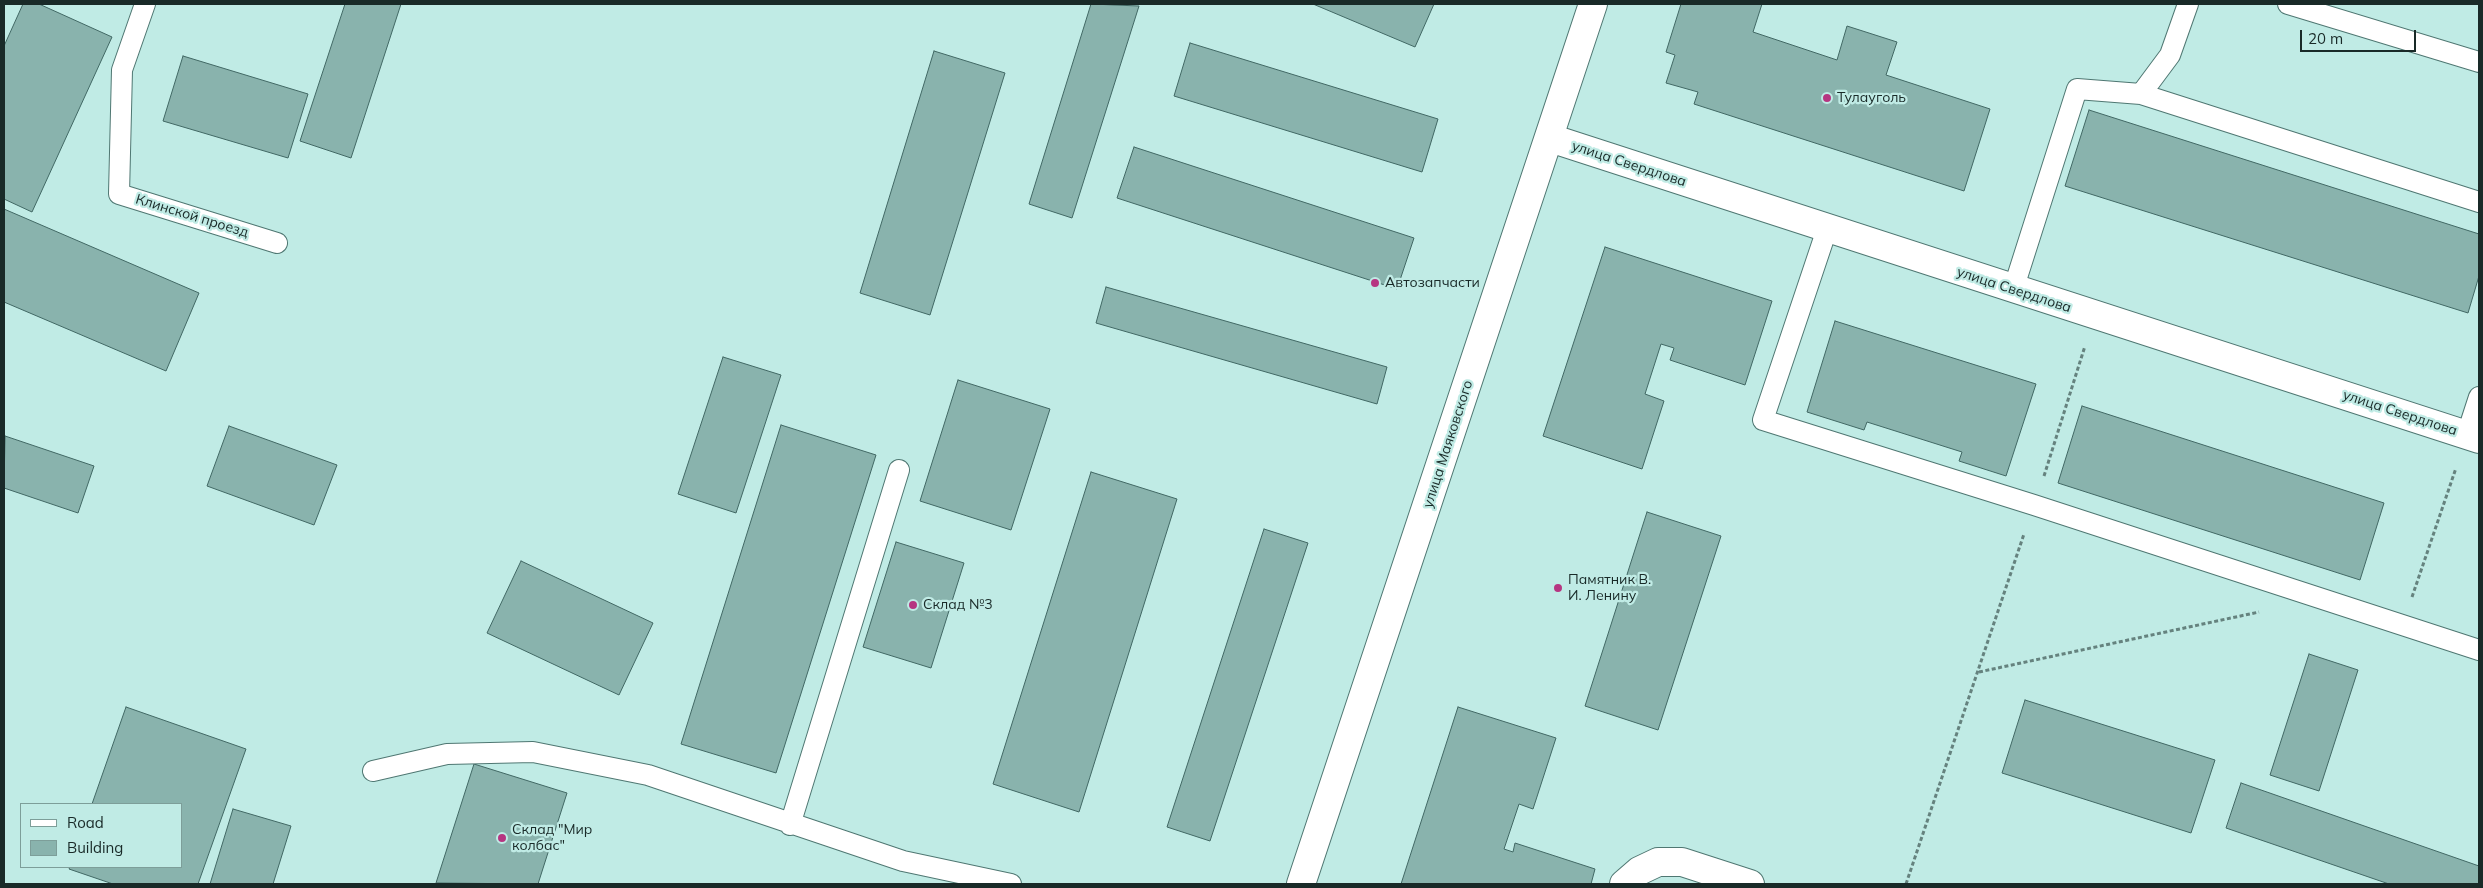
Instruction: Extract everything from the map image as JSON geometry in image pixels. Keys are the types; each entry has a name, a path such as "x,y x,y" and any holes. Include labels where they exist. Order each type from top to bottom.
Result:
{"street":[{"name":"улица Маяковского","path":"1301,884 1593,4"},
{"name":"улица Свердлова","path":"1550,138 2013,290 2473,437"},
{"path":"1624,884 1639,871 1658,862 1682,862 1750,884"}],"lane":[{"name":"Клинской проезд","path":"145,4 122,70 120,194 278,243"},
{"path":"2141,94 2170,56 2188,4"},
{"path":"2288,4 2479,62"},
{"path":"2013,290 2077,88 2141,94 2479,202"},
{"path":"1827,229 1763,420 2034,505 2479,650"},
{"path":"2473,437 2479,397"},
{"path":"790,825 899,470"},
{"path":"373,771 447,754 533,752 648,775 790,825 903,861 1011,884"}],"path":[{"path":"1906,884 2034,505 2094,316"},
{"path":"2403,625 2473,437"},
{"path":"1978,672 2264,611"}],"building":[{"path":"23,4 39,4 112,37 32,212 4,199 4,46"},
{"path":"345,4 401,4 351,158 300,141"},
{"path":"1091,4 1139,6 1072,218 1029,204"},
{"path":"1313,4 1434,4 1415,47"},
{"name":"Тулауголь","path":"1681,4 1762,4 1753,32 1837,60 1847,26 1897,42 1886,75 1990,109 1964,191 1694,104 1698,92 1666,83 1675,55 1666,52"},
{"path":"1190,43 1438,119 1422,172 1174,96"},
{"path":"934,51 1005,73 930,315 860,293"},
{"path":"183,56 308,94 288,158 163,121"},
{"path":"2089,110 2479,234 2479,276 2468,313 2065,186"},
{"path":"1134,147 1414,238 1397,289 1117,198"},
{"path":"4,209 199,293 166,371 4,302"},
{"path":"1605,247 1772,301 1745,385 1670,360 1674,348 1661,344 1645,394 1664,401 1642,469 1543,436"},
{"path":"1106,287 1387,367 1377,404 1096,323"},
{"path":"1835,321 2036,384 2006,476 1959,461 1962,452 1867,422 1864,430 1807,412"},
{"path":"723,357 781,375 736,513 678,494"},
{"path":"958,380 1050,409 1011,530 920,501"},
{"path":"2082,406 2384,503 2360,580 2058,483"},
{"path":"781,425 876,455 776,773 681,744"},
{"path":"229,426 337,465 314,525 207,486"},
{"path":"5,436 94,466 78,513 4,488"},
{"path":"1091,472 1177,499 1079,812 993,784"},
{"path":"1647,512 1721,536 1658,730 1585,706"},
{"path":"1264,529 1308,543 1210,841 1167,827"},
{"name":"Склад №3","path":"896,542 964,563 931,668 863,647"},
{"path":"521,561 653,623 619,695 487,633"},
{"path":"2309,654 2358,670 2319,791 2270,775"},
{"path":"2025,700 2215,760 2191,833 2002,773"},
{"path":"126,707 246,749 198,884 113,884 69,869 182,868 182,803 92,803"},
{"path":"1458,707 1556,738 1533,809 1519,804 1504,849 1513,852 1515,843 1595,869 1591,884 1401,884"},
{"name":"Склад \"Мир колбас\"","path":"474,764 567,793 538,884 436,883"},
{"path":"2241,783 2479,866 2479,884 2389,884 2226,828"},
{"path":"233,809 291,826 273,884 210,884"}],"place":[{"name":"Тулауголь","path":"1827,98"},
{"name":"Автозапчасти","path":"1375,283"},
{"name":"Памятник В. И. Ленину","path":"1558,588"},
{"name":"Склад №3","path":"913,605"},
{"name":"Склад \"Мир колбас\"","path":"502,838"}]}
